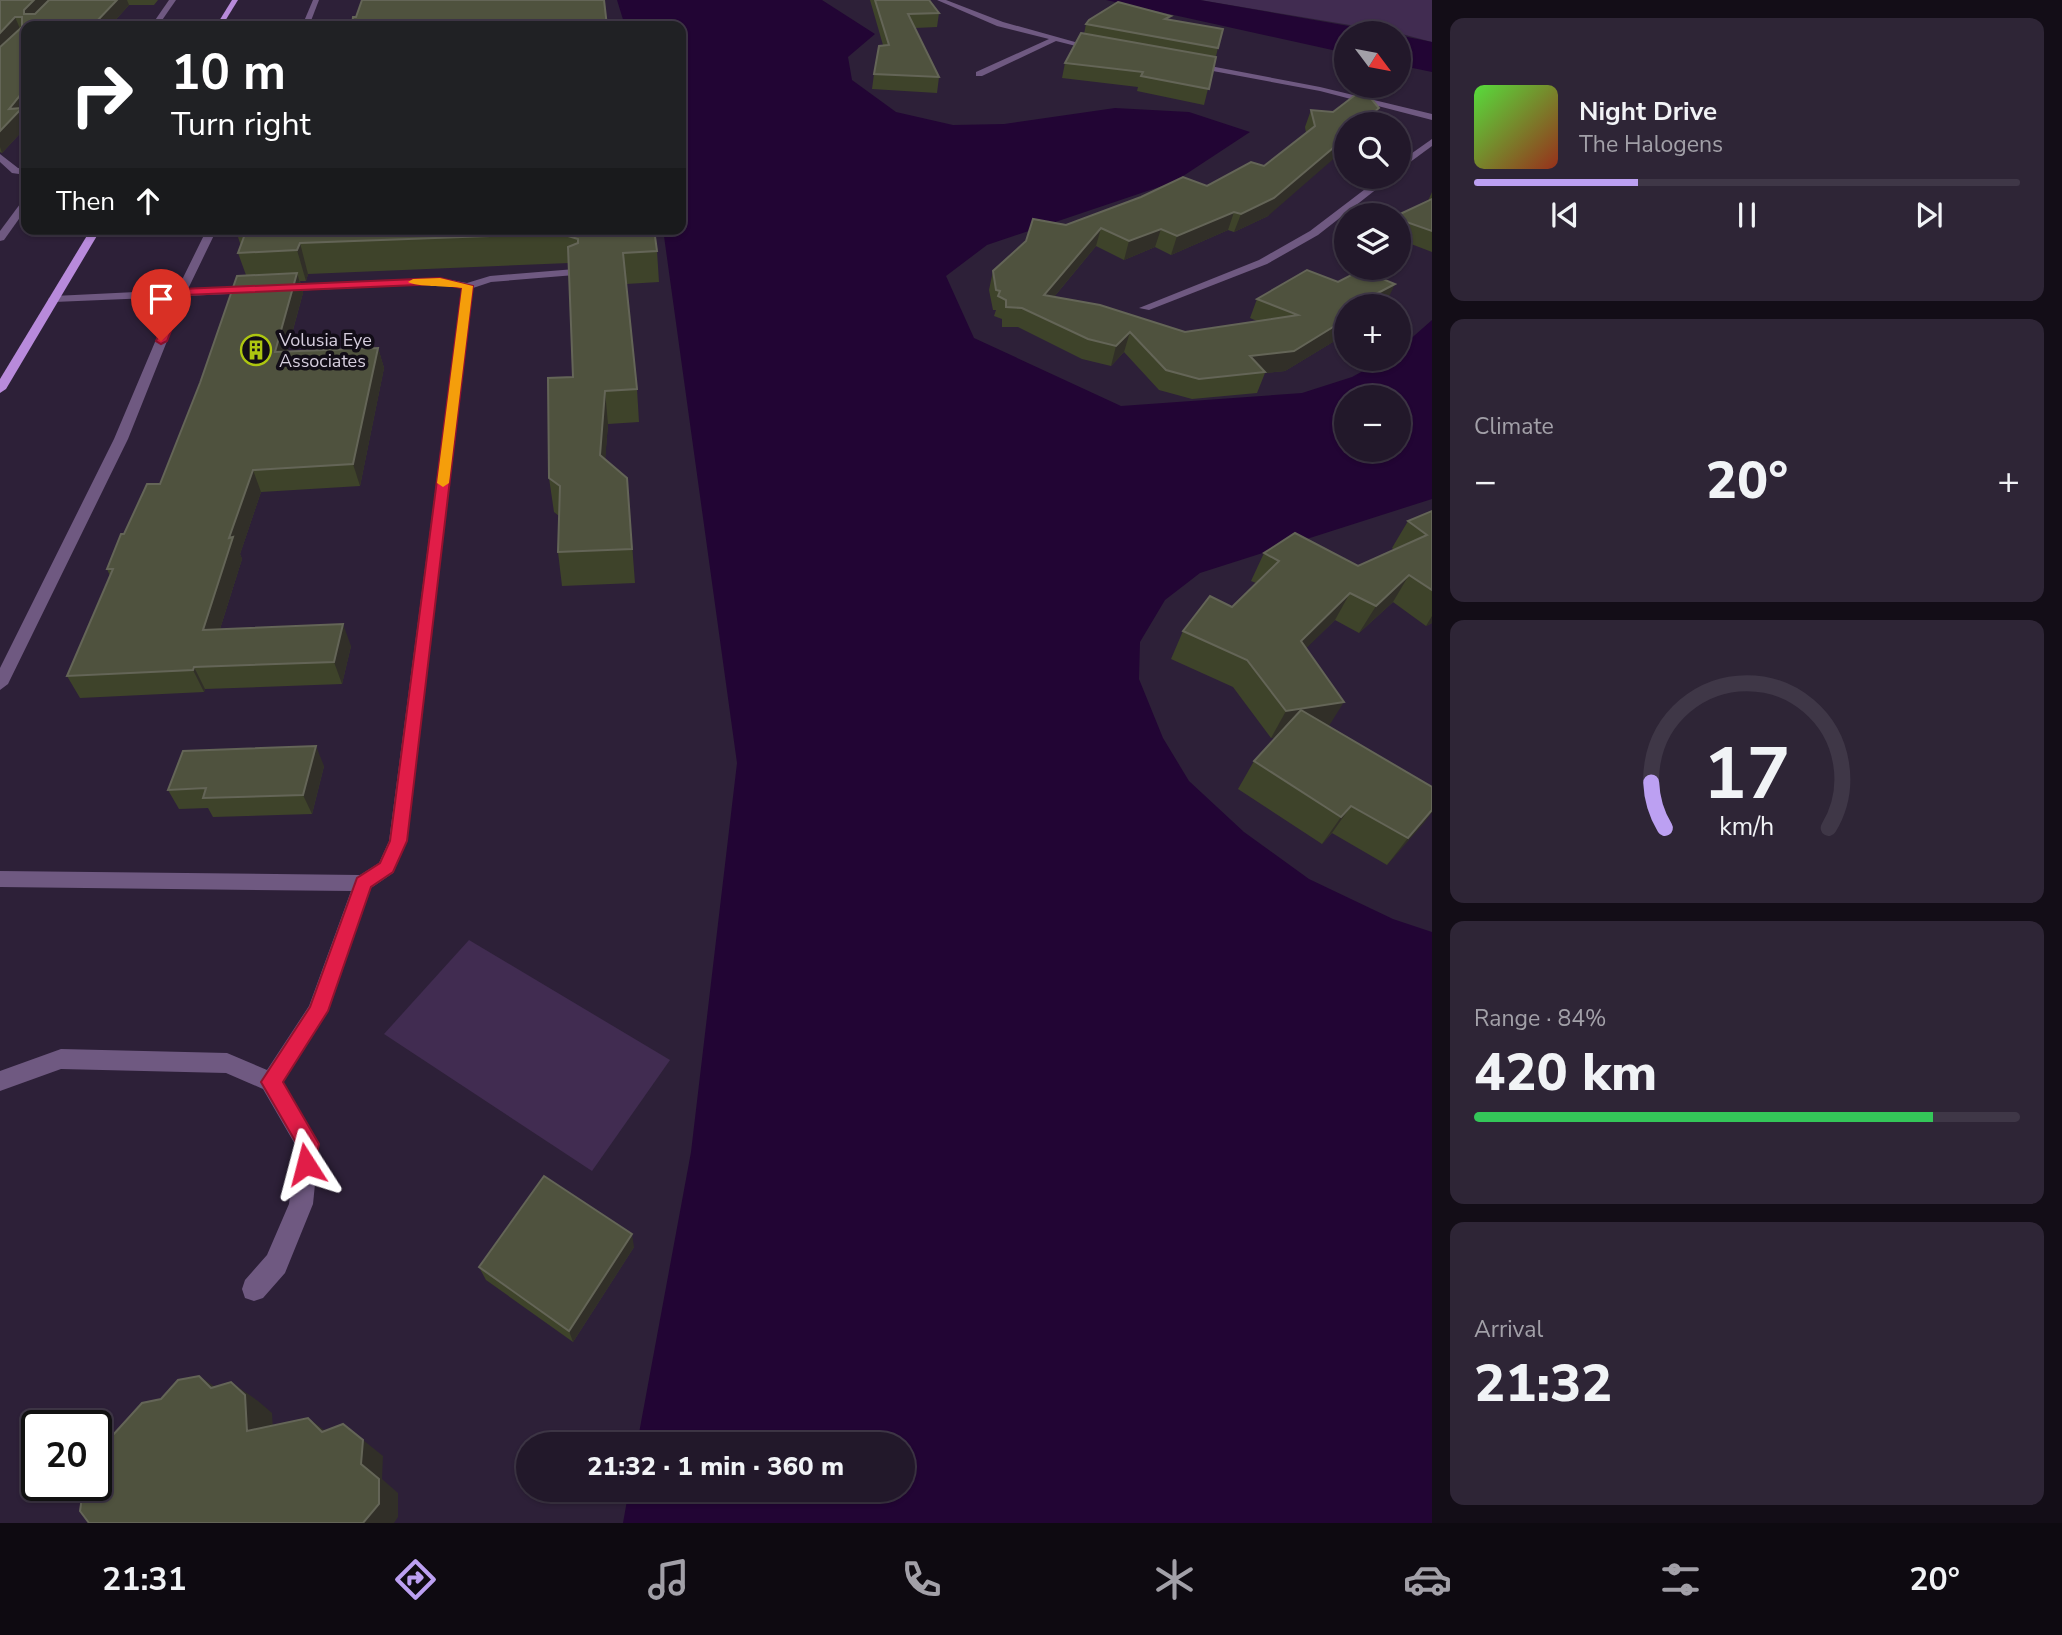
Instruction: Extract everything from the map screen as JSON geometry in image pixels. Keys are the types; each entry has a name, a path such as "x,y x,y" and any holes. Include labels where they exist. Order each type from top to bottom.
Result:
{"main road":[{"path":"222,21 235,0"},
{"path":"0,389 92,235"}],"street":[{"path":"158,21 173,0"},
{"path":"307,21 316,0"},
{"path":"940,0 1000,24 1053,40 1111,52"},
{"path":"979,74 1053,40"},
{"path":"1179,63 1320,89 1432,117"},
{"path":"1411,158 1432,142"},
{"path":"0,157 15,171 21,172"},
{"path":"1145,308 1263,262 1314,233 1371,189"},
{"path":"0,238 21,209"},
{"path":"0,684 121,439 181,292 209,235"},
{"path":"54,299 440,281 468,286 490,279 575,272"},
{"path":"0,879 363,883 386,867 398,841 468,286"},
{"path":"271,1082 318,1011 363,883"},
{"path":"0,1081 61,1059 227,1063 271,1082 309,1144 301,1204 276,1264 254,1289"}],"shaded area":[{"path":"617,0 822,0 875,34 848,57 852,80 896,112 953,125 1004,124 1115,108 1189,112 1250,132 1174,182 987,245 946,276 974,338 1121,406 1302,393 1363,371 1411,371 1411,339 1432,320 1432,499 1200,573 1165,600 1140,642 1139,679 1163,738 1189,781 1244,832 1309,879 1393,919 1432,932 1432,1523 623,1523 627,1502 915,1502 915,1432 639,1432 691,1152 737,763 664,235 686,235 686,21 623,21"},
{"path":"1106,0 1200,0 1334,23 1334,50"},
{"path":"1200,0 1432,0 1432,42 1411,36 1411,21 1334,22"},
{"path":"1411,38 1432,42 1432,72 1411,68"},
{"path":"469,940 670,1060 592,1171 384,1034"}],"building":[{"path":"0,0 34,0 24,10 24,14 35,14 49,0 117,0 97,21 22,21 22,17 15,17 0,33"},
{"path":"362,0 604,0 606,21 353,21 353,17 356,17"},
{"path":"875,0 929,0 939,13 908,14 939,77 874,74 879,46 889,45"},
{"path":"1118,2 1171,16 1165,19 1223,29 1218,48 1086,24"},
{"path":"21,28 21,94 9,109 21,109 0,131 0,47"},
{"path":"1081,33 1216,57 1209,89 1141,76 1143,72 1065,63"},
{"path":"1351,98 1371,98 1379,108 1374,112 1334,112 1334,147 1274,198 1241,214 1234,212 1177,236 1161,229 1129,241 1101,228 1044,295 1100,305 1185,332 1298,315 1257,299 1307,270 1338,282 1385,280 1395,284 1376,294 1334,294 1334,326 1294,351 1250,356 1265,372 1199,379 1166,370 1130,332 1116,346 1088,339 1022,308 1006,307 1006,300 998,296 1000,291 996,290 993,271 1026,241 1033,219 1066,225 1141,197 1183,177 1207,186 1251,162 1264,166 1315,126 1311,110 1333,112"},
{"path":"1432,199 1432,231 1411,224 1411,209"},
{"path":"245,235 514,235 300,243 297,250 238,253"},
{"path":"655,235 657,251 623,253 637,389 605,391 600,455 627,478 632,549 558,552 560,486 549,478 548,378 573,377 568,247 578,243 578,239 568,236"},
{"path":"297,273 275,352 378,348 353,464 253,470 229,538 233,537 203,630 343,624 334,662 194,667 193,670 67,676 113,569 107,569 121,534 124,534 147,484 160,484 200,383 237,276"},
{"path":"1432,511 1432,590 1409,575 1376,606 1350,593 1301,641 1344,702 1286,711 1247,660 1183,631 1210,596 1232,607 1279,561 1264,553 1295,533 1358,566 1427,535 1408,521"},
{"path":"1301,710 1432,787 1432,810 1408,838 1351,806 1341,817 1254,761"},
{"path":"316,746 303,795 203,798 206,788 168,790 183,751"},
{"path":"544,1176 632,1234 569,1331 479,1267"},
{"path":"199,1376 211,1388 231,1382 245,1395 247,1431 308,1418 322,1432 343,1424 363,1440 361,1464 379,1479 379,1504 363,1523 89,1523 80,1511 81,1501 112,1501 112,1436 142,1403 161,1399 178,1380"}],"slow traffic":[{"path":"413,282 440,281 468,286 443,483"}],"place":[{"name":"Volusia Eye Associates","path":"256,350"}],"route":[{"path":"161,341 181,292 440,281 468,286 398,841 386,867 363,883 318,1011 271,1082 309,1144 306,1164"}]}
